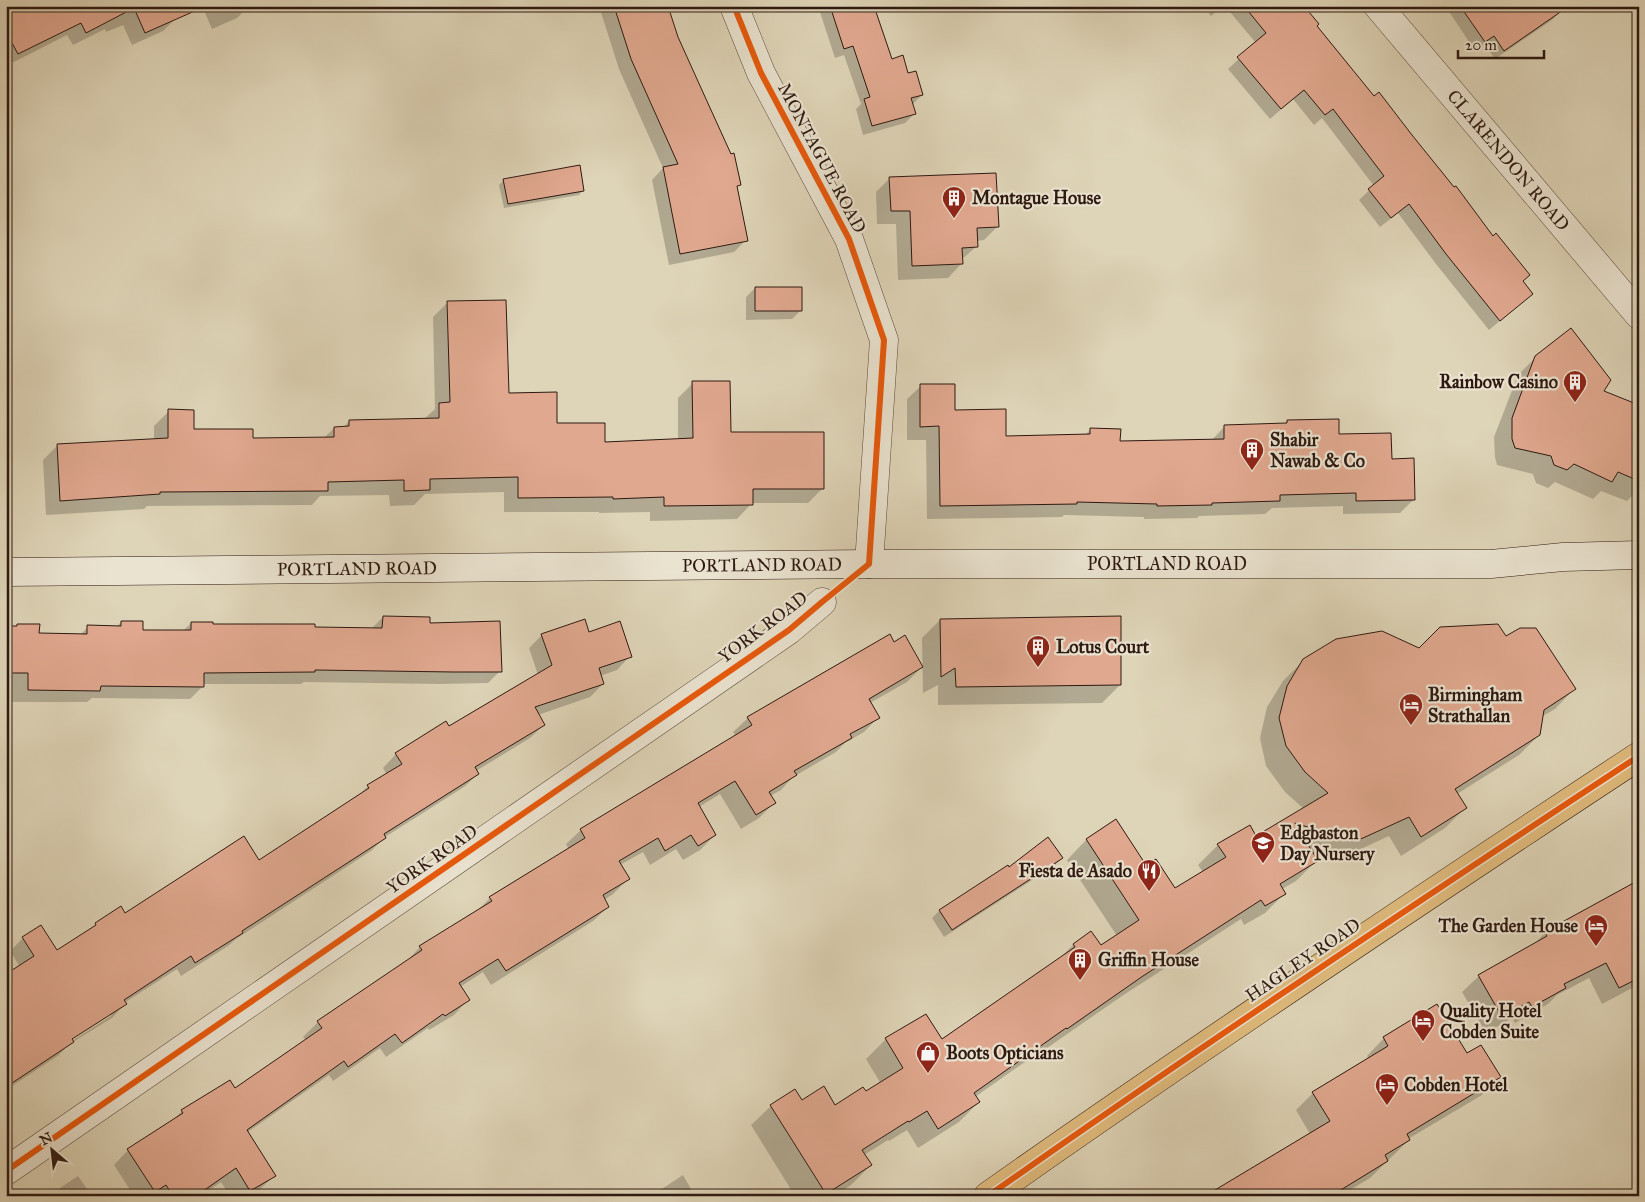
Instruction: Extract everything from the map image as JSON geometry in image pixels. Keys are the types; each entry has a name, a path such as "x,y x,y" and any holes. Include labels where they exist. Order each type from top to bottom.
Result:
{"highway":[{"name":"HAGLEY ROAD","path":"988,1196 1124,1099 1292,985 1639,756"}],"street":[{"name":"MONTAGUE ROAD","path":"734,6 761,73 849,240 884,340 869,564"},
{"name":"CLARENDON ROAD","path":"1378,6 1639,315"},
{"name":"PORTLAND ROAD","path":"6,572 869,564 1491,564 1563,556 1639,554"},
{"name":"YORK ROAD","path":"6,1171 789,630 822,602"}],"building":[{"path":"6,6 206,6 145,33 134,8 86,33 81,23 18,54 6,32"},
{"path":"614,6 668,6 678,37 731,154 734,153 741,185 737,186 748,241 680,254 663,167 678,164 631,59"},
{"path":"830,6 874,6 892,59 903,55 908,73 916,71 923,95 911,98 916,114 872,126 864,99 870,97 853,46 844,49"},
{"path":"1244,6 1304,6 1319,24 1317,26 1374,96 1379,92 1454,187 1456,186 1493,236 1496,233 1530,275 1523,281 1533,294 1500,321 1409,204 1391,218 1368,189 1384,176 1333,109 1325,115 1304,90 1281,109 1237,57 1266,33"},
{"path":"1460,6 1569,6 1504,51 1494,36 1485,42"},
{"path":"580,165 584,191 508,204 503,179"},
{"name":"Montague House","path":"996,173 999,227 977,228 978,247 962,248 963,264 912,266 910,211 891,211 889,177"},
{"path":"755,287 802,287 802,311 755,311"},
{"path":"506,300 509,393 557,392 557,423 605,423 605,442 693,438 692,381 730,381 731,432 824,432 824,489 753,489 753,505 664,506 664,497 613,499 613,497 518,498 518,477 430,479 430,490 404,491 404,480 328,482 328,491 160,492 160,494 60,501 57,444 168,438 168,409 194,410 194,429 253,429 253,438 334,437 334,427 349,426 349,420 439,418 439,403 450,402 447,301"},
{"name":"Rainbow Casino","path":"1571,328 1611,380 1604,391 1639,405 1639,481 1618,472 1612,482 1574,464 1567,470 1554,465 1551,456 1515,448 1512,439 1512,418 1535,356"},
{"path":"920,384 955,384 955,410 1006,409 1006,436 1090,434 1090,428 1121,429 1120,441 1224,439 1224,425 1287,423 1287,420 1339,419 1339,434 1391,433 1392,459 1414,458 1415,500 1356,501 1356,493 1280,495 1280,501 1212,503 1212,505 1157,506 1157,504 1077,502 1077,504 940,506 939,426 920,427"},
{"path":"383,616 430,617 430,623 500,621 502,672 315,670 315,672 204,673 204,687 101,686 100,691 28,690 28,673 6,673 6,626 17,626 17,624 40,624 39,633 87,634 87,625 121,626 121,621 143,621 143,630 191,630 191,622 213,622 213,624 315,624 315,627 382,628"},
{"name":"Lotus Court","path":"1121,616 1121,685 956,687 955,668 941,677 940,619"},
{"path":"585,619 589,632 620,621 632,657 599,668 604,684 535,707 545,725 475,767 479,774 384,834 386,838 242,931 243,933 195,963 191,956 124,1000 127,1004 72,1039 74,1042 6,1087 6,974 34,956 22,937 41,925 57,950 121,906 125,913 244,836 259,860 369,788 367,785 402,764 395,753 446,721 449,726 552,665 541,634"},
{"path":"1498,624 1506,636 1520,628 1536,628 1576,689 1544,710 1540,735 1455,789 1467,808 1421,837 1409,817 1363,838 1352,841 1295,823 1318,861 1280,884 1286,894 1265,906 1261,900 1143,976 974,1093 980,1102 938,1129 927,1111 862,1150 872,1165 826,1194 770,1105 795,1089 802,1100 824,1086 835,1105 863,1087 866,1091 903,1068 885,1038 926,1014 942,1039 1075,947 1073,944 1091,931 1101,945 1139,920 1086,839 1116,819 1146,865 1156,859 1175,888 1226,857 1217,844 1250,825 1256,836 1328,793 1305,772 1286,746 1279,718 1287,686 1303,659 1336,639 1382,631 1419,648 1440,627"},
{"path":"890,634 894,642 905,635 923,667 869,699 880,718 850,734 852,738 794,771 797,775 769,792 776,803 756,815 735,781 698,803 716,835 698,846 691,835 665,851 658,838 619,861 630,879 603,895 609,907 506,971 498,959 459,983 470,1000 445,1016 443,1014 402,1043 395,1034 348,1067 344,1061 247,1130 276,1176 250,1191 236,1168 196,1196 173,1196 166,1185 155,1192 127,1149 183,1113 181,1110 230,1080 235,1088 322,1028 317,1021 422,950 419,946 492,901 489,897 585,838 580,829 752,725 747,717"},
{"path":"1048,837 1063,858 952,930 939,910 1008,865 1009,867"},
{"path":"1639,880 1639,978 1619,988 1606,963 1564,984 1566,988 1532,1007 1529,1002 1502,1017 1478,975 1547,936 1544,932"},
{"name":"Cobden Hotel","path":"1437,1004 1467,1053 1481,1045 1501,1077 1407,1134 1410,1140 1385,1155 1388,1161 1331,1196 1205,1196 1330,1121 1312,1092 1388,1046 1383,1037"}],"cycle path":[{"path":"6,1171 789,630 869,564 884,340 849,239 761,73 734,6"},
{"path":"988,1196 1312,973 1639,756"}],"place":[{"name":"Montague House","path":"954,219"},
{"name":"Rainbow Casino","path":"1575,403"},
{"name":"Shabir Nawab & Co","path":"1252,471"},
{"name":"Lotus Court","path":"1038,668"},
{"name":"Birmingham Strathallan","path":"1411,726"},
{"name":"Edgbaston Day Nursery","path":"1263,864"},
{"name":"Fiesta de Asado","path":"1149,892"},
{"name":"The Garden House","path":"1596,947"},
{"name":"Griffin House","path":"1080,981"},
{"name":"Quality Hotel Cobden Suite","path":"1423,1042"},
{"name":"Boots Opticians","path":"928,1074"},
{"name":"Cobden Hotel","path":"1387,1106"}]}
